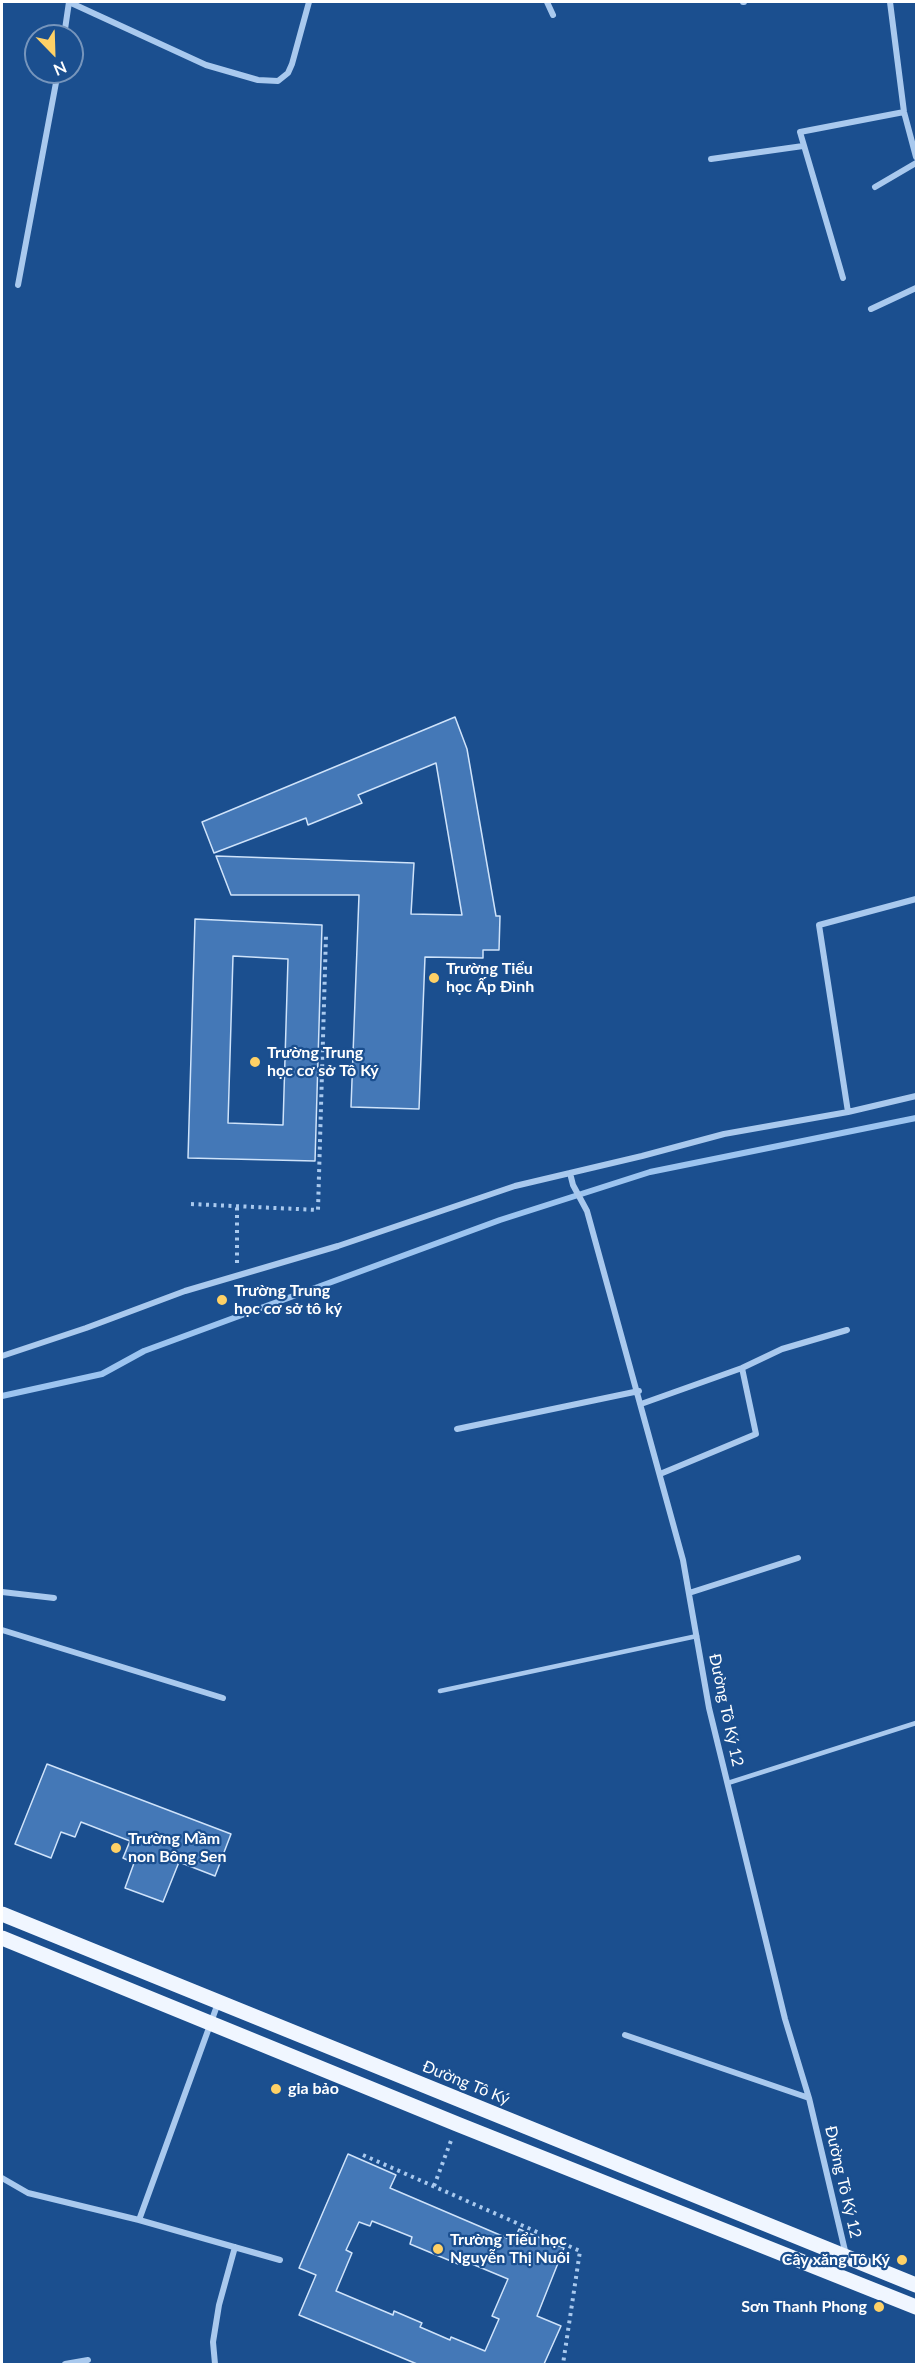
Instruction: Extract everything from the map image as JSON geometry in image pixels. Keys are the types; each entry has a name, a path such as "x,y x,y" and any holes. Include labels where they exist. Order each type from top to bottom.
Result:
{"main road":[{"name":"Đường Tô Ký","path":"2,1914 916,2285"},
{"path":"2,1938 457,2124 916,2307"}],"street":[{"path":"66,24 69,2 206,65 258,80 278,81 288,74 292,64 309,2"},
{"path":"548,2 553,15"},
{"path":"890,2 904,112 916,157"},
{"path":"18,285 56,84"},
{"path":"843,278 800,132 904,112"},
{"path":"711,159 803,146"},
{"path":"875,187 916,163"},
{"path":"871,309 916,288"},
{"path":"848,1112 819,925 916,899"},
{"path":"2,1356 184,1292 338,1246 515,1186 724,1134 848,1112 916,1096"},
{"name":"Đường Tô Ký 12","path":"570,1173 573,1185 587,1211 639,1391 683,1560 709,1708 785,2019 809,2098 847,2257"},
{"path":"641,1404 741,1368 782,1349 848,1330"},
{"path":"660,1474 756,1434 741,1368"},
{"path":"457,1429 639,1391"},
{"path":"689,1593 798,1558"},
{"path":"2,1592 54,1598"},
{"path":"2,1630 223,1698"},
{"path":"139,2220 218,2002"},
{"path":"625,2036 809,2098"},
{"path":"2,2178 28,2193 139,2220 280,2260"},
{"path":"215,2364 213,2342 219,2305 235,2247"},
{"path":"65,2364 88,2360"}],"lane":[{"path":"440,1691 697,1636"},
{"path":"728,1783 916,1723"}],"path":[{"path":"191,1204 318,1210 326,934"},
{"path":"237,1206 237,1276"},
{"path":"434,2186 457,2124"},
{"path":"363,2155 580,2251 563,2364"}],"building":[{"path":"455,717 467,749 496,916 500,916 499,950 483,950 483,958 425,957 419,1109 351,1107 359,895 231,895 216,856 414,863 411,914 462,915 436,763 358,795 362,803 308,825 306,818 214,853 202,822"},
{"path":"195,919 322,925 315,1161 188,1158","holes":["233,956 288,959 283,1125 228,1123"]},
{"path":"47,1764 231,1834 215,1876 179,1862 163,1902 125,1888 134,1863 123,1858 130,1841 81,1822 75,1837 61,1832 51,1858 15,1844"},
{"path":"348,2154 396,2175 390,2188 514,2241 519,2229 564,2248 537,2316 561,2326 544,2364 417,2364 299,2315 316,2275 299,2268","holes":["372,2221 412,2237 410,2244 458,2264 460,2259 508,2279 492,2316 499,2319 485,2351 451,2337 450,2340 420,2327 422,2323 394,2311 393,2315 336,2291 352,2253 346,2250 359,2222 370,2226"]}],"waterway":[{"path":"2,1396 102,1374 144,1351 500,1220 650,1172 916,1118"}],"place":[{"name":"Trường Tiểu học Ấp Đình","path":"434,978"},
{"name":"Trường Trung học cơ sở Tô Ký","path":"255,1062"},
{"name":"Trường Trung học cơ sở tô ký","path":"222,1300"},
{"name":"Trường Mầm non Bông Sen","path":"116,1848"},
{"name":"gia bảo","path":"276,2089"},
{"name":"Trường Tiểu học Nguyễn Thị Nuôi","path":"438,2249"},
{"name":"Cây xăng Tô Ký","path":"902,2260"},
{"name":"Sơn Thanh Phong","path":"879,2307"}]}
